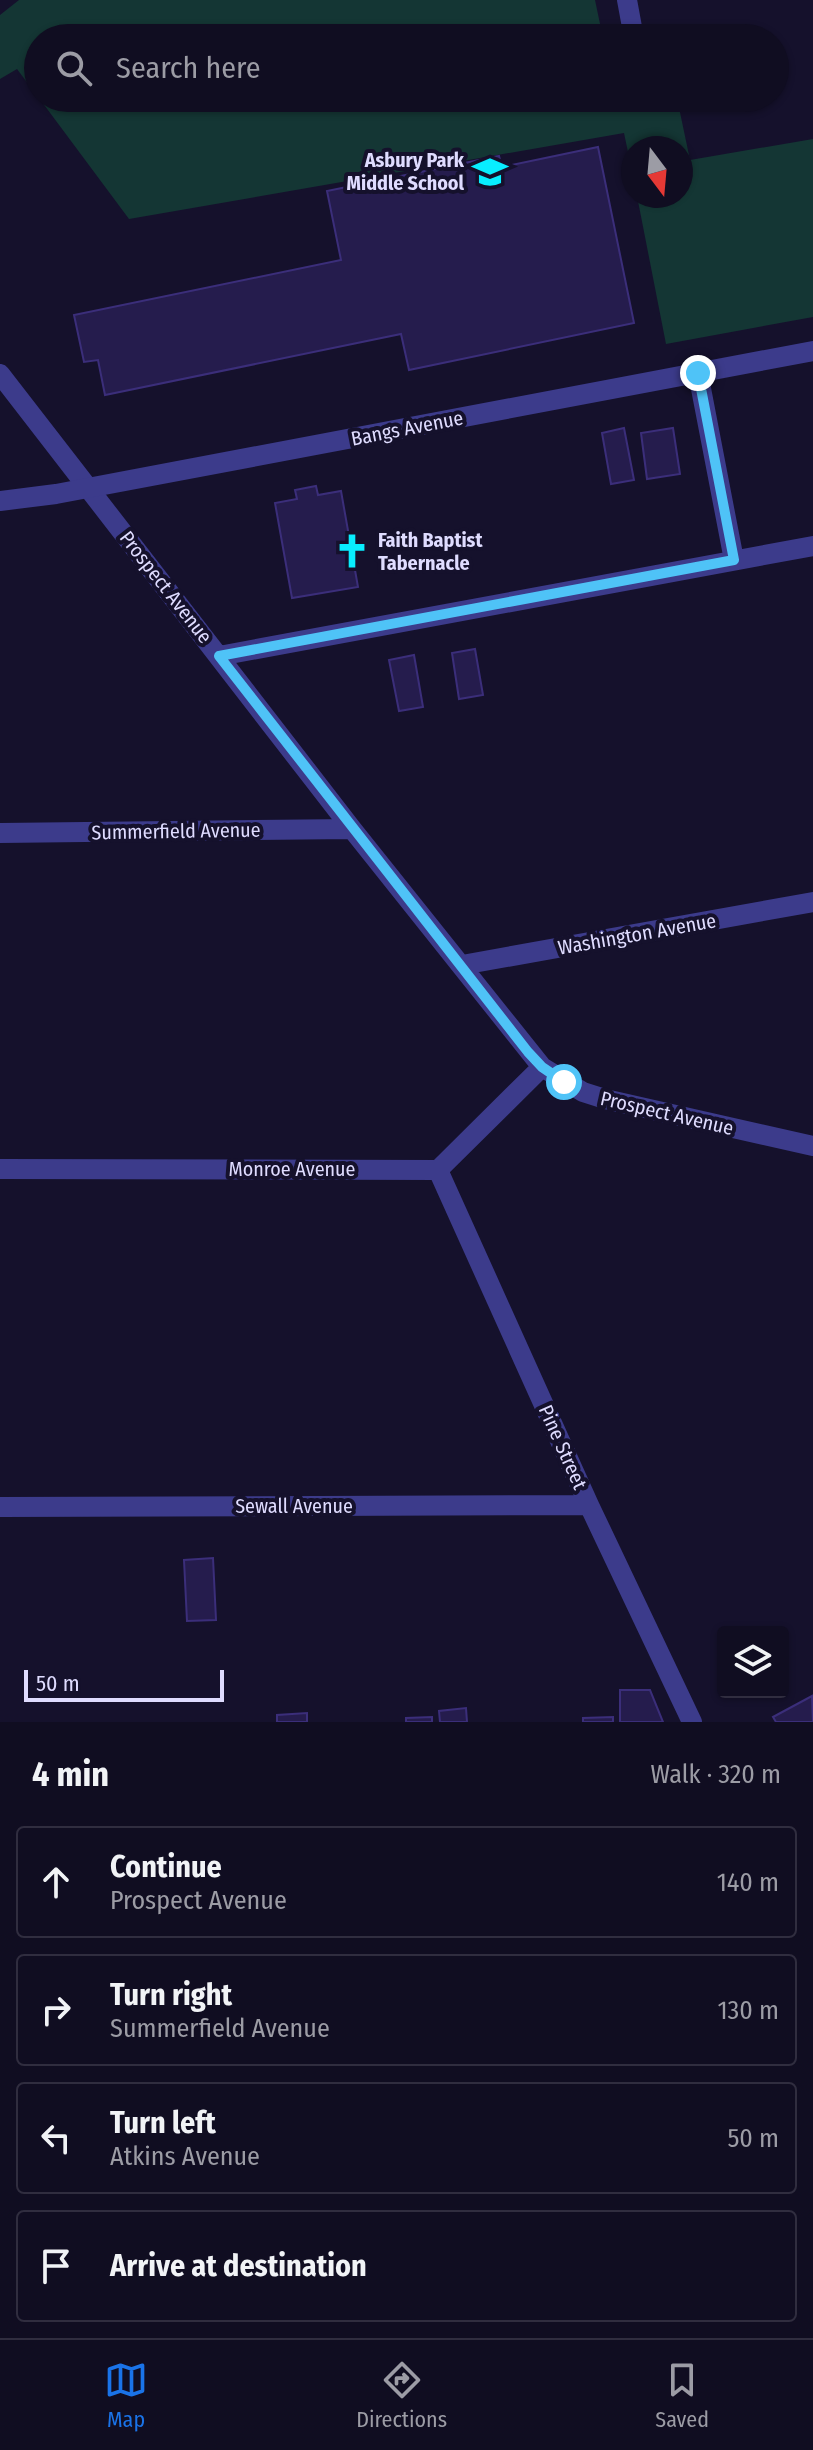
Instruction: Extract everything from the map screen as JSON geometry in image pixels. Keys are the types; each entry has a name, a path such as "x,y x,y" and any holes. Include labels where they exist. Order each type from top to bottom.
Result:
{"street":[{"path":"627,0 631,24"},
{"name":"Bangs Avenue","path":"0,501 88,488 813,351"},
{"path":"698,373 734,560"},
{"name":"Prospect Avenue","path":"0,374 352,829 542,1067 583,1092 605,1099 813,1146"},
{"path":"219,656 813,546"},
{"name":"Summerfield Avenue","path":"0,833 352,829"},
{"name":"Washington Avenue","path":"462,965 813,902"},
{"path":"438,1170 542,1067"},
{"name":"Monroe Avenue","path":"0,1169 438,1170"},
{"name":"Pine Street","path":"438,1170 589,1505 692,1722"},
{"name":"Sewall Avenue","path":"0,1507 589,1505"}],"green space":[{"path":"19,0 595,0 600,24 24,24 24,78 17,69 0,79 0,15"},
{"path":"49,112 680,112 685,136 625,136 624,133 129,219"},
{"path":"813,139 813,317 666,344 639,208 693,208 693,159"}],"building":[{"path":"598,147 634,323 409,370 401,334 105,395 98,360 84,362 74,315 341,260 327,191 499,156 502,167"},
{"path":"624,428 634,480 611,484 602,433"},
{"path":"673,428 680,474 647,479 641,433"},
{"path":"316,486 318,495 341,491 358,587 292,598 275,503 297,499 295,490"},
{"path":"475,649 483,695 459,699 452,653"},
{"path":"414,655 423,707 399,711 389,660"},
{"path":"213,1558 216,1620 187,1621 184,1560"},
{"path":"620,1690 650,1690 663,1722 620,1722"},
{"path":"812,1696 813,1722 776,1722 773,1717"},
{"path":"466,1708 467,1722 440,1722 439,1711"},
{"path":"307,1713 307,1722 277,1722 277,1715"},
{"path":"432,1717 432,1722 406,1722 406,1718"},
{"path":"613,1717 613,1722 583,1722 583,1718"}],"place":[{"name":"Asbury Park Middle School","path":"490,172"},
{"name":"Faith Baptist Tabernacle","path":"352,551"}],"route":[{"path":"564,1082 542,1067 528,1052 219,656 734,560 698,373"}]}
